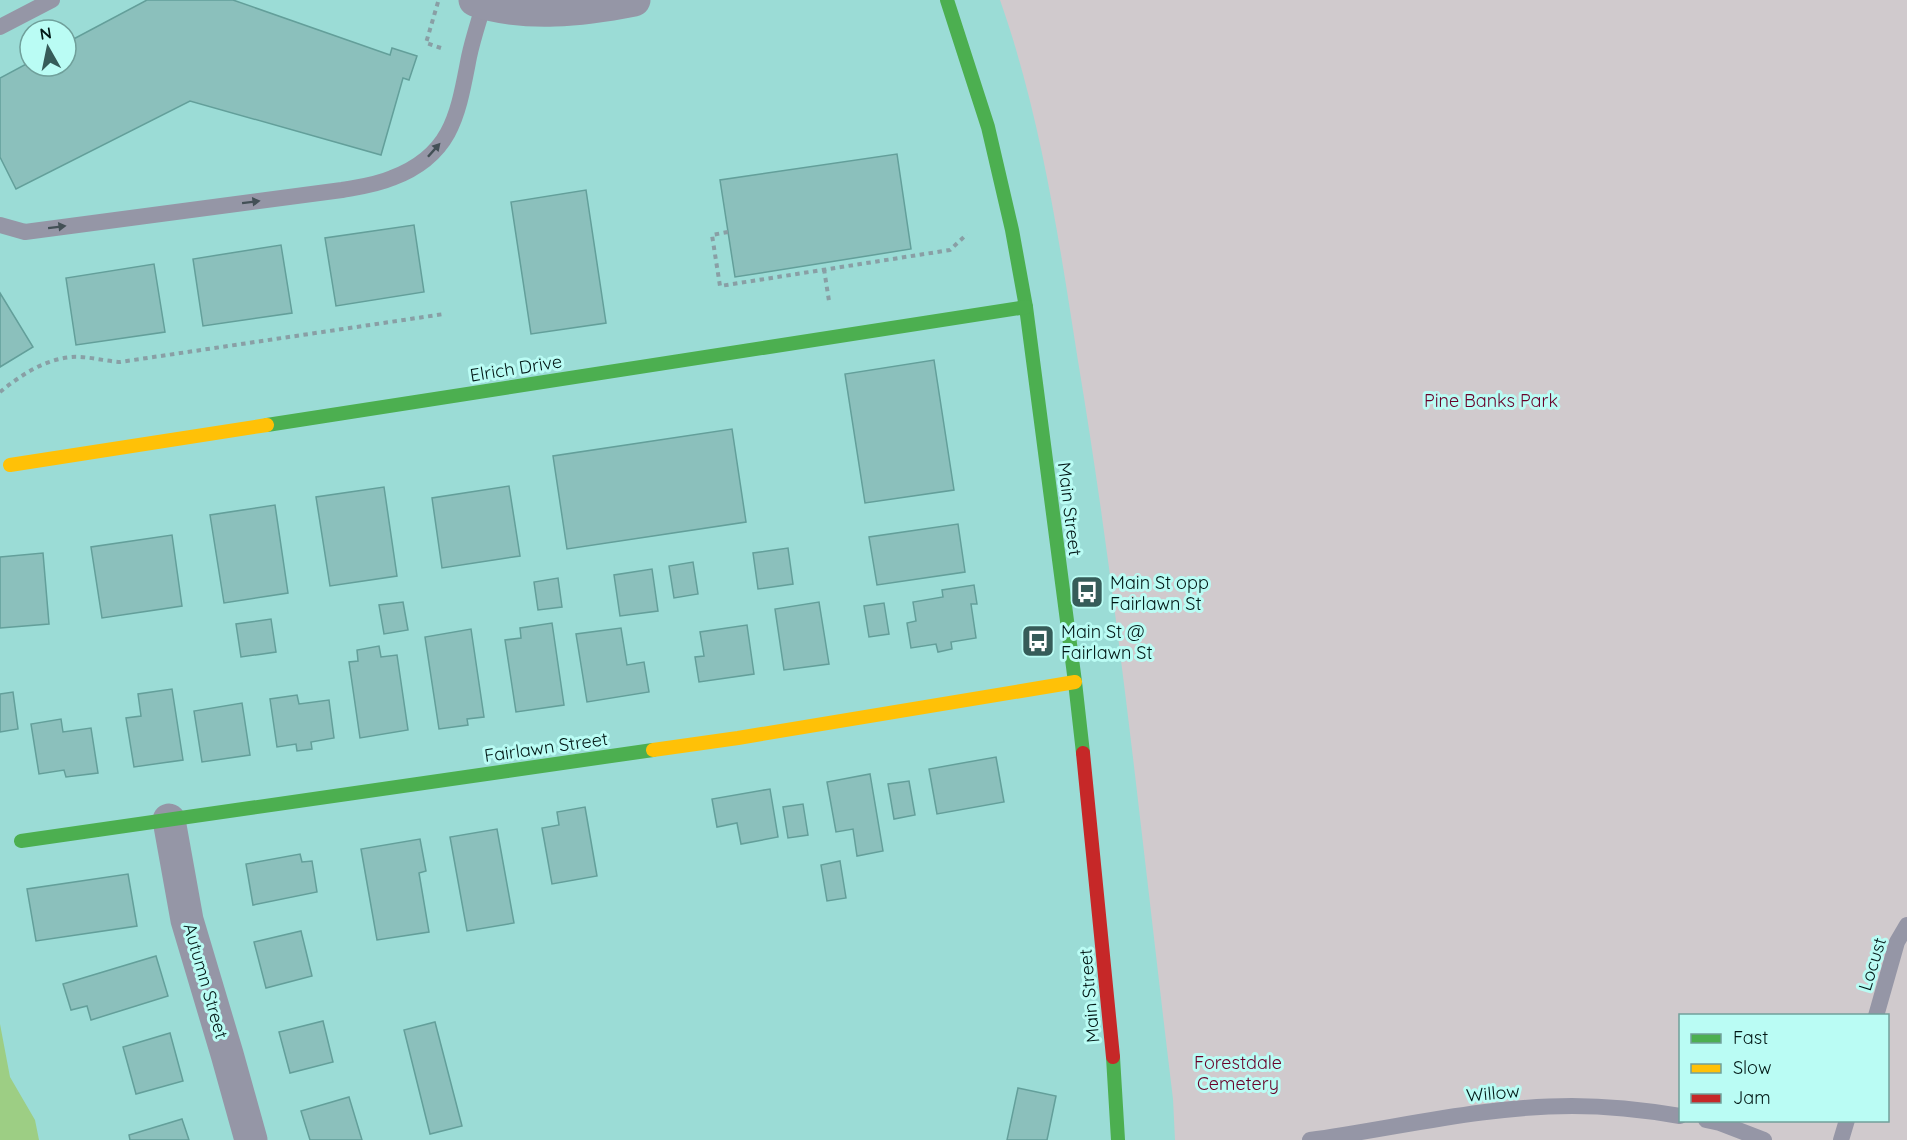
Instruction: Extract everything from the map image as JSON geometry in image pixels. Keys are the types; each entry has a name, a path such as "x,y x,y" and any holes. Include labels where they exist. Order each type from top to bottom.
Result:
{"street":[{"path":"480,1 511,8 551,10 634,0"},
{"name":"Main Street","path":"947,0 988,127 1012,230 1026,307 1075,682 1107,986 1118,1140"},
{"name":"Elrich Drive","path":"10,465 1026,307"},
{"name":"Fairlawn Street","path":"21,841 738,738 1075,682"},
{"name":"Autumn Street","path":"170,820 187,920 251,1140"}],"lane":[{"path":"0,27 52,0"},
{"path":"0,225 25,232 342,190 374,184 410,170 437,149 461,103 480,1"},
{"name":"Locust","path":"1877,1014 1897,942 1907,925"},
{"name":"Willow","path":"1310,1140 1364,1136 1472,1113 1571,1106 1638,1109 1679,1116"},
{"path":"1715,1122 1764,1140"},
{"path":"1841,1140 1846,1122"}],"path":[{"path":"728,232 712,235 720,286 950,250 967,234"},
{"path":"0,392 33,369 52,361 74,357 120,362 444,314"}],"green space":[{"name":"Pine Banks Park","path":"1000,0 1907,0 1907,1140 1175,1140 1173,1099 1106,545 1064,270 1038,133"}],"shaded area":[{"path":"0,1024 10,1077 35,1120 39,1140 0,1140"}],"building":[{"path":"147,0 233,0 390,55 392,48 417,56 409,80 403,78 381,155 190,101 16,189 0,157 0,78 18,68 18,78 78,78 78,37"},
{"path":"897,154 911,249 735,277 720,180"},
{"path":"586,190 606,323 531,334 511,202"},
{"path":"414,225 424,292 336,306 325,238"},
{"path":"281,245 292,313 203,326 193,259"},
{"path":"154,264 165,332 76,345 66,278"},
{"path":"0,293 33,347 0,367"},
{"path":"934,360 954,490 865,503 845,374"},
{"path":"732,429 746,522 567,549 553,456"},
{"path":"509,486 520,556 442,568 432,498"},
{"path":"384,487 397,576 330,586 316,497"},
{"path":"275,505 288,593 224,603 210,515"},
{"path":"958,524 965,572 877,585 869,537"},
{"path":"172,535 182,606 102,618 91,547"},
{"path":"788,548 793,584 758,589 753,553"},
{"path":"43,553 49,624 0,628 0,557"},
{"path":"693,562 698,594 674,598 669,566"},
{"path":"652,569 658,611 620,616 614,575"},
{"path":"558,578 562,607 538,610 534,582"},
{"path":"974,585 977,604 971,604 976,638 951,642 952,649 938,652 936,644 911,648 907,623 916,621 913,602 943,597 942,590"},
{"path":"403,602 408,630 384,634 379,605"},
{"path":"819,602 829,664 784,670 775,609"},
{"path":"884,603 889,634 869,637 864,606"},
{"path":"271,619 276,652 241,657 236,624"},
{"path":"552,623 564,705 516,712 505,640 521,638 520,628"},
{"path":"747,625 754,674 699,682 695,657 704,656 700,632"},
{"path":"621,628 627,665 644,662 649,692 587,702 576,634"},
{"path":"471,629 484,717 467,719 468,725 439,729 425,637"},
{"path":"379,646 381,657 397,655 408,730 360,738 349,662 358,661 357,650"},
{"path":"172,689 183,760 134,767 126,718 141,716 138,694"},
{"path":"13,692 18,729 0,732 0,694"},
{"path":"297,695 299,704 329,700 334,738 311,742 312,749 297,751 296,744 277,747 270,699"},
{"path":"242,703 250,755 202,762 194,711"},
{"path":"61,719 63,732 91,728 98,773 66,777 64,770 39,774 31,724"},
{"path":"996,757 1004,802 937,814 929,769"},
{"path":"870,774 883,851 857,856 853,829 836,832 827,782"},
{"path":"909,781 915,815 894,819 888,784"},
{"path":"770,789 778,837 741,844 737,823 717,827 712,799"},
{"path":"803,804 808,835 788,838 783,807"},
{"path":"585,807 597,876 552,884 542,828 559,825 557,812"},
{"path":"497,829 514,923 467,931 450,837"},
{"path":"420,839 426,871 419,873 429,932 377,940 361,849"},
{"path":"300,854 302,862 312,861 317,892 253,905 246,864"},
{"path":"840,861 846,898 827,901 821,865"},
{"path":"128,874 137,926 36,941 27,889"},
{"path":"301,931 312,976 266,988 254,942"},
{"path":"156,956 168,996 91,1020 87,1006 71,1010 63,984"},
{"path":"323,1021 333,1062 290,1073 279,1032"},
{"path":"435,1022 462,1126 430,1134 404,1030"},
{"path":"170,1033 183,1081 136,1094 123,1047"},
{"path":"1018,1088 1056,1096 1047,1140 1007,1140"},
{"path":"349,1097 362,1140 310,1140 301,1111"},
{"path":"182,1119 189,1140 130,1140 129,1135"}],"traffic: fast":[{"path":"947,0 988,127 1012,230 1026,307 1083,753"},
{"path":"267,425 1026,307"},
{"path":"21,841 653,750"},
{"path":"1113,1057 1118,1140"}],"traffic: slow":[{"path":"10,465 267,425"},
{"path":"653,750 1075,682"}],"traffic: jam":[{"path":"1083,753 1113,1057"}],"place":[{"name":"Main St opp Fairlawn St","path":"1087,592"},
{"name":"Main St @ Fairlawn St","path":"1038,641"}],"park label":[{"name":"Forestdale Cemetery","path":"1238,1072"}]}
